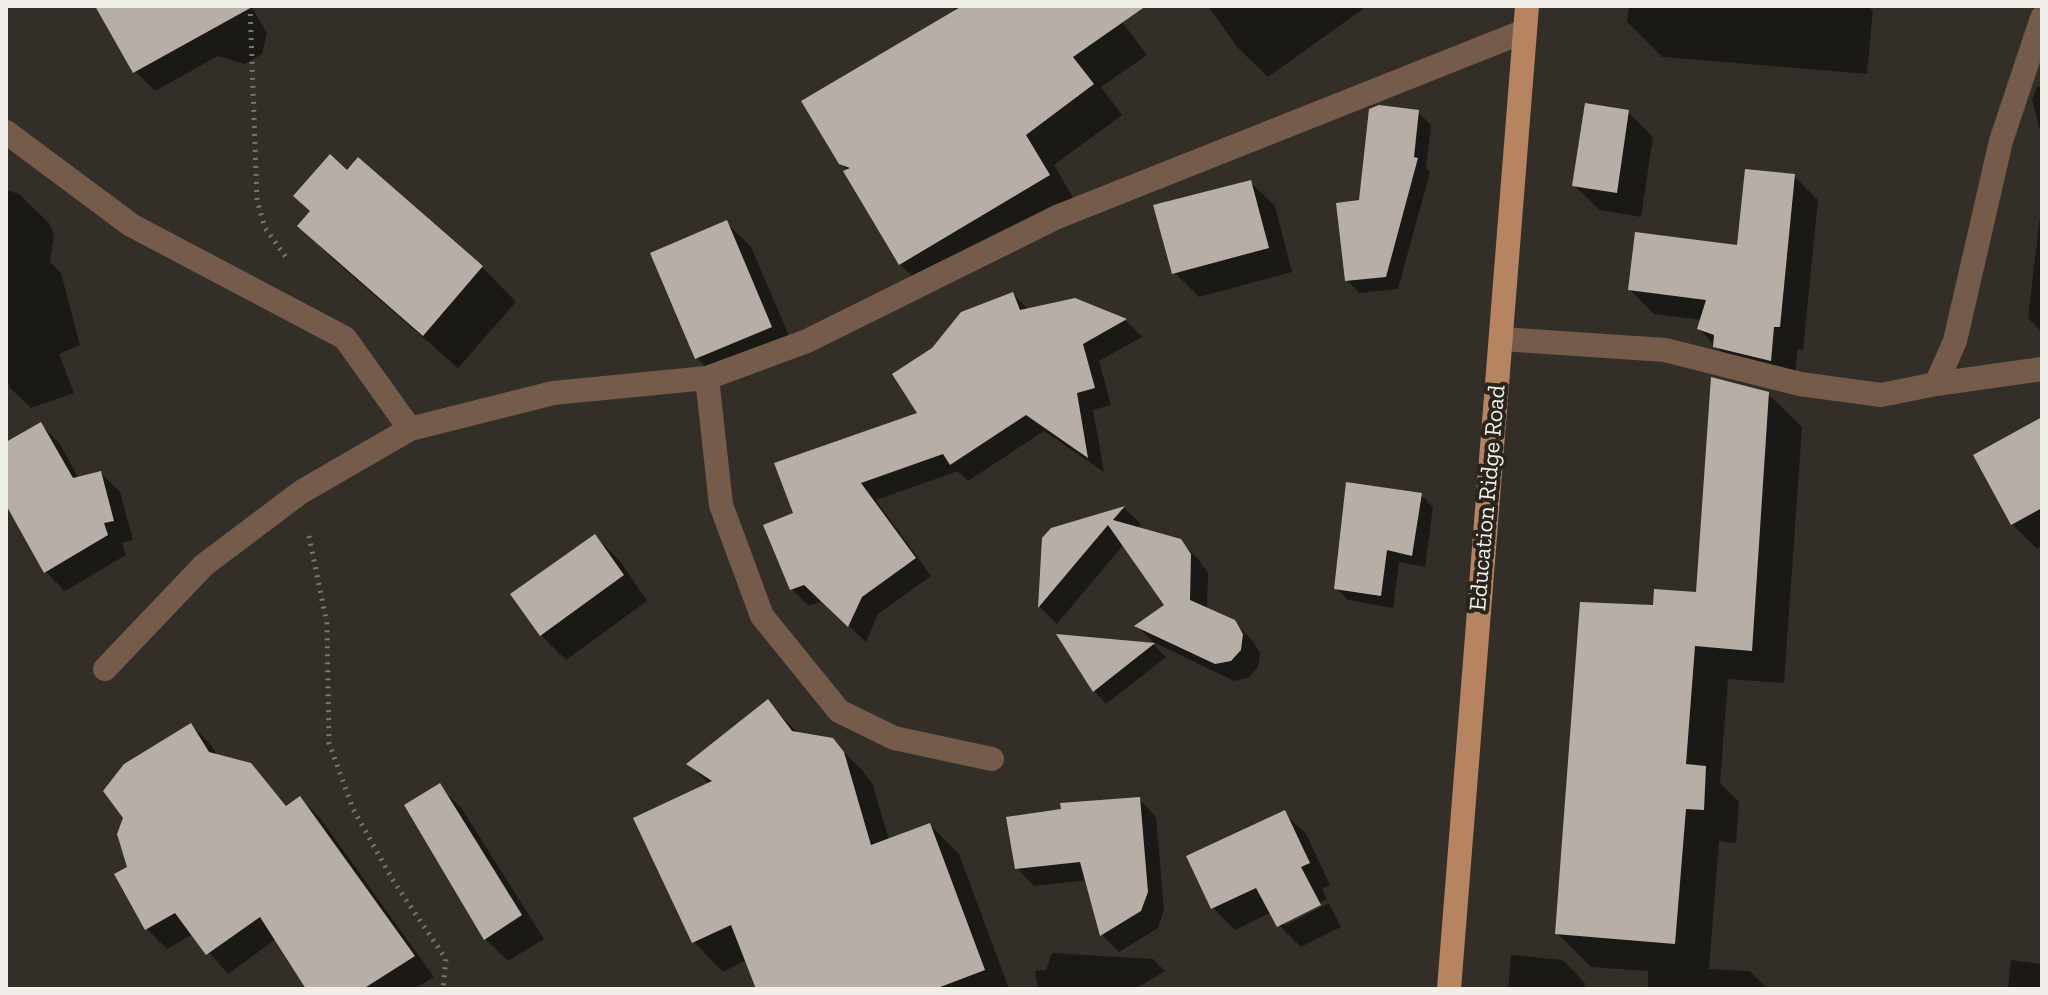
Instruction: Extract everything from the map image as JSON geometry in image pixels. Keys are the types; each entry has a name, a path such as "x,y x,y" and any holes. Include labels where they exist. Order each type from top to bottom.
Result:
{"main road":[{"name":"Education Ridge Road","path":"1449,989 1527,6"}],"street":[{"path":"1936,384 1955,341 2001,141 2042,18"},
{"path":"105,669 204,565 301,492 410,429 553,393 707,378 807,341 1057,217 1525,31"},
{"path":"6,132 131,225 345,338 410,429"},
{"path":"1501,339 1665,350 1800,384 1881,395 2042,369"},
{"path":"707,378 721,505 762,616 839,711 894,738 992,759"}],"path":[{"path":"250,6 257,200 265,228 292,265"},
{"path":"301,492 327,624 329,743 353,809 394,882 446,959 443,989"}],"building":[{"path":"95,6 254,6 133,73"},
{"path":"962,6 1146,6 1073,57 1094,84 1026,135 1050,175 899,265 843,171 850,168 839,164 801,101"},
{"path":"1585,103 1629,110 1617,193 1572,186"},
{"path":"1379,105 1419,110 1414,157 1418,158 1386,277 1345,281 1336,203 1359,200 1369,109"},
{"path":"330,154 347,170 358,157 483,266 423,336 297,226 310,211 293,196"},
{"path":"1745,169 1795,174 1780,327 1774,327 1771,361 1713,347 1714,335 1697,329 1706,300 1628,290 1635,232 1737,245"},
{"path":"1251,180 1269,248 1172,274 1153,205"},
{"path":"727,220 772,327 695,359 650,253"},
{"path":"1013,292 1020,310 1075,298 1127,319 1083,344 1095,388 1077,393 1088,458 1026,415 950,465 943,454 861,483 916,558 862,597 848,627 804,585 790,590 763,525 793,513 774,463 917,413 892,374 932,348 961,312"},
{"path":"1711,377 1769,392 1752,651 1695,646 1686,764 1706,766 1704,810 1686,809 1675,944 1555,934 1580,602 1653,605 1654,589 1696,592"},
{"path":"2042,417 2042,508 2011,525 1973,455"},
{"path":"41,422 73,478 101,471 114,521 104,523 108,535 44,573 6,505 6,442"},
{"path":"1346,482 1422,493 1412,556 1387,550 1381,596 1334,589"},
{"path":"1125,506 1113,520 1181,539 1191,554 1190,600 1235,620 1243,634 1241,650 1231,661 1215,664 1134,626 1164,605 1108,525 1038,608 1042,538 1051,528"},
{"path":"595,534 624,575 540,636 510,594"},
{"path":"1056,634 1155,643 1093,692"},
{"path":"768,699 792,731 833,738 844,752 871,845 930,823 985,970 935,989 756,989 731,925 692,943 633,818 712,781 686,764"},
{"path":"191,723 209,752 251,763 286,806 300,796 415,956 363,989 306,989 260,917 206,955 175,913 145,930 114,874 127,867 117,834 123,818 103,791 124,764"},
{"path":"440,783 522,915 484,940 404,805"},
{"path":"1140,797 1148,892 1141,911 1100,936 1080,862 1015,869 1006,817 1061,809 1060,803"},
{"path":"1285,810 1310,863 1301,867 1321,905 1277,927 1256,888 1211,909 1186,856"}]}
